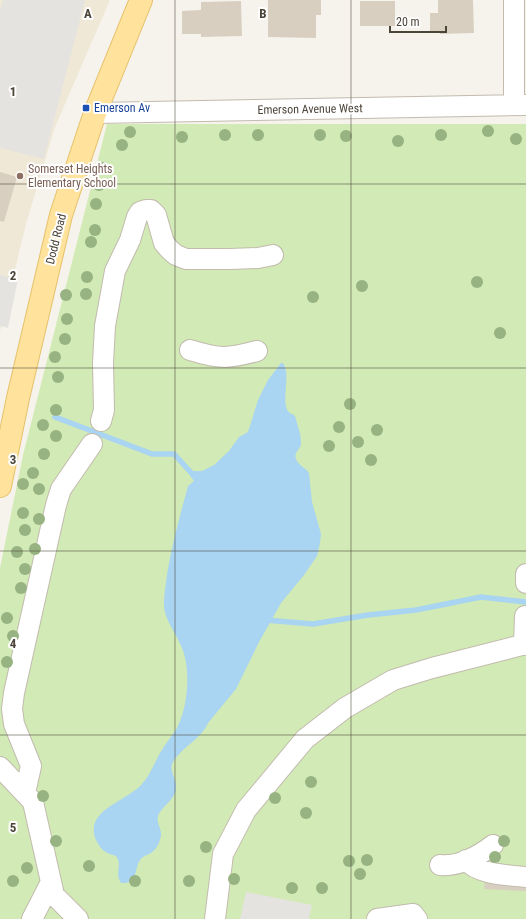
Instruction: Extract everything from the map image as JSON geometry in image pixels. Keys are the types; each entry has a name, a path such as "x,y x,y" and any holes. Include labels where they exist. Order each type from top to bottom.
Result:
{"main road":[{"name":"Dodd Road","path":"0,486 18,398 61,215 95,113 141,0"}],"street":[{"path":"514,0 520,105"},
{"name":"Emerson Avenue West","path":"95,113 520,105"},
{"path":"101,421 104,410 103,363 106,319 115,271 130,240 140,212 150,210 156,216 164,243 176,255 186,259 258,258 273,255"},
{"path":"190,350 215,357 228,358 257,351"},
{"path":"25,793 31,766 14,724 12,709 14,693 56,505 62,489 92,444"},
{"path":"526,574 526,583"},
{"path":"216,919 223,854 246,810 305,739 345,708 393,680 432,668 525,644 525,616"},
{"path":"0,767 33,802 54,895 78,919"},
{"path":"440,865 446,866 466,860 494,845"},
{"path":"466,860 471,866 483,871 526,877"},
{"path":"32,919 51,882"},
{"path":"377,919 413,914 417,919"},
{"path":"200,919 207,919"}],"shaded area":[{"name":"Somerset Heights Elementary School","path":"0,0 110,0 55,127 26,224 0,331"},
{"name":"Somerset Heights Elementary School","path":"3,0 85,0 44,159 0,148 0,11"},
{"path":"0,275 18,279 8,328 0,326"},
{"path":"246,892 312,905 309,919 240,919"}],"green space":[{"path":"107,124 526,124 526,919 0,919 0,568 23,455"}],"water":[{"path":"281,363 283,363 286,375 285,397 287,409 295,416 300,436 301,444 295,457 309,473 312,502 321,534 317,556 304,575 281,603 259,642 236,689 208,723 201,734 181,752 173,762 172,772 176,788 174,796 162,809 158,816 161,833 159,842 152,852 140,860 133,879 126,883 121,883 118,875 118,859 116,856 109,854 102,849 96,840 94,830 96,821 101,814 135,790 145,781 162,750 177,728 184,710 187,688 187,667 182,648 167,619 164,600 167,572 176,531 188,486 194,481 189,474 192,471 202,471 214,465 229,451 239,437 248,432 258,400 268,380"}],"building":[{"path":"268,0 321,0 321,15 316,15 316,38 268,37"},
{"path":"438,0 473,0 474,33 440,34 440,31 430,31 430,13 438,13"},
{"path":"241,1 242,36 201,37 201,34 182,34 182,11 201,10 201,2"},
{"path":"360,1 395,1 395,26 360,26"},
{"path":"0,172 17,177 4,222 0,221"},
{"path":"485,883 526,888 526,891 484,889"}],"waterway":[{"path":"55,417 152,454 174,454 195,477"},
{"path":"265,620 313,624 368,615 416,610 481,597 526,602"}],"place":[{"name":"Emerson Av","path":"86,108"},
{"name":"Somerset Heights Elementary School","path":"20,176"}]}
